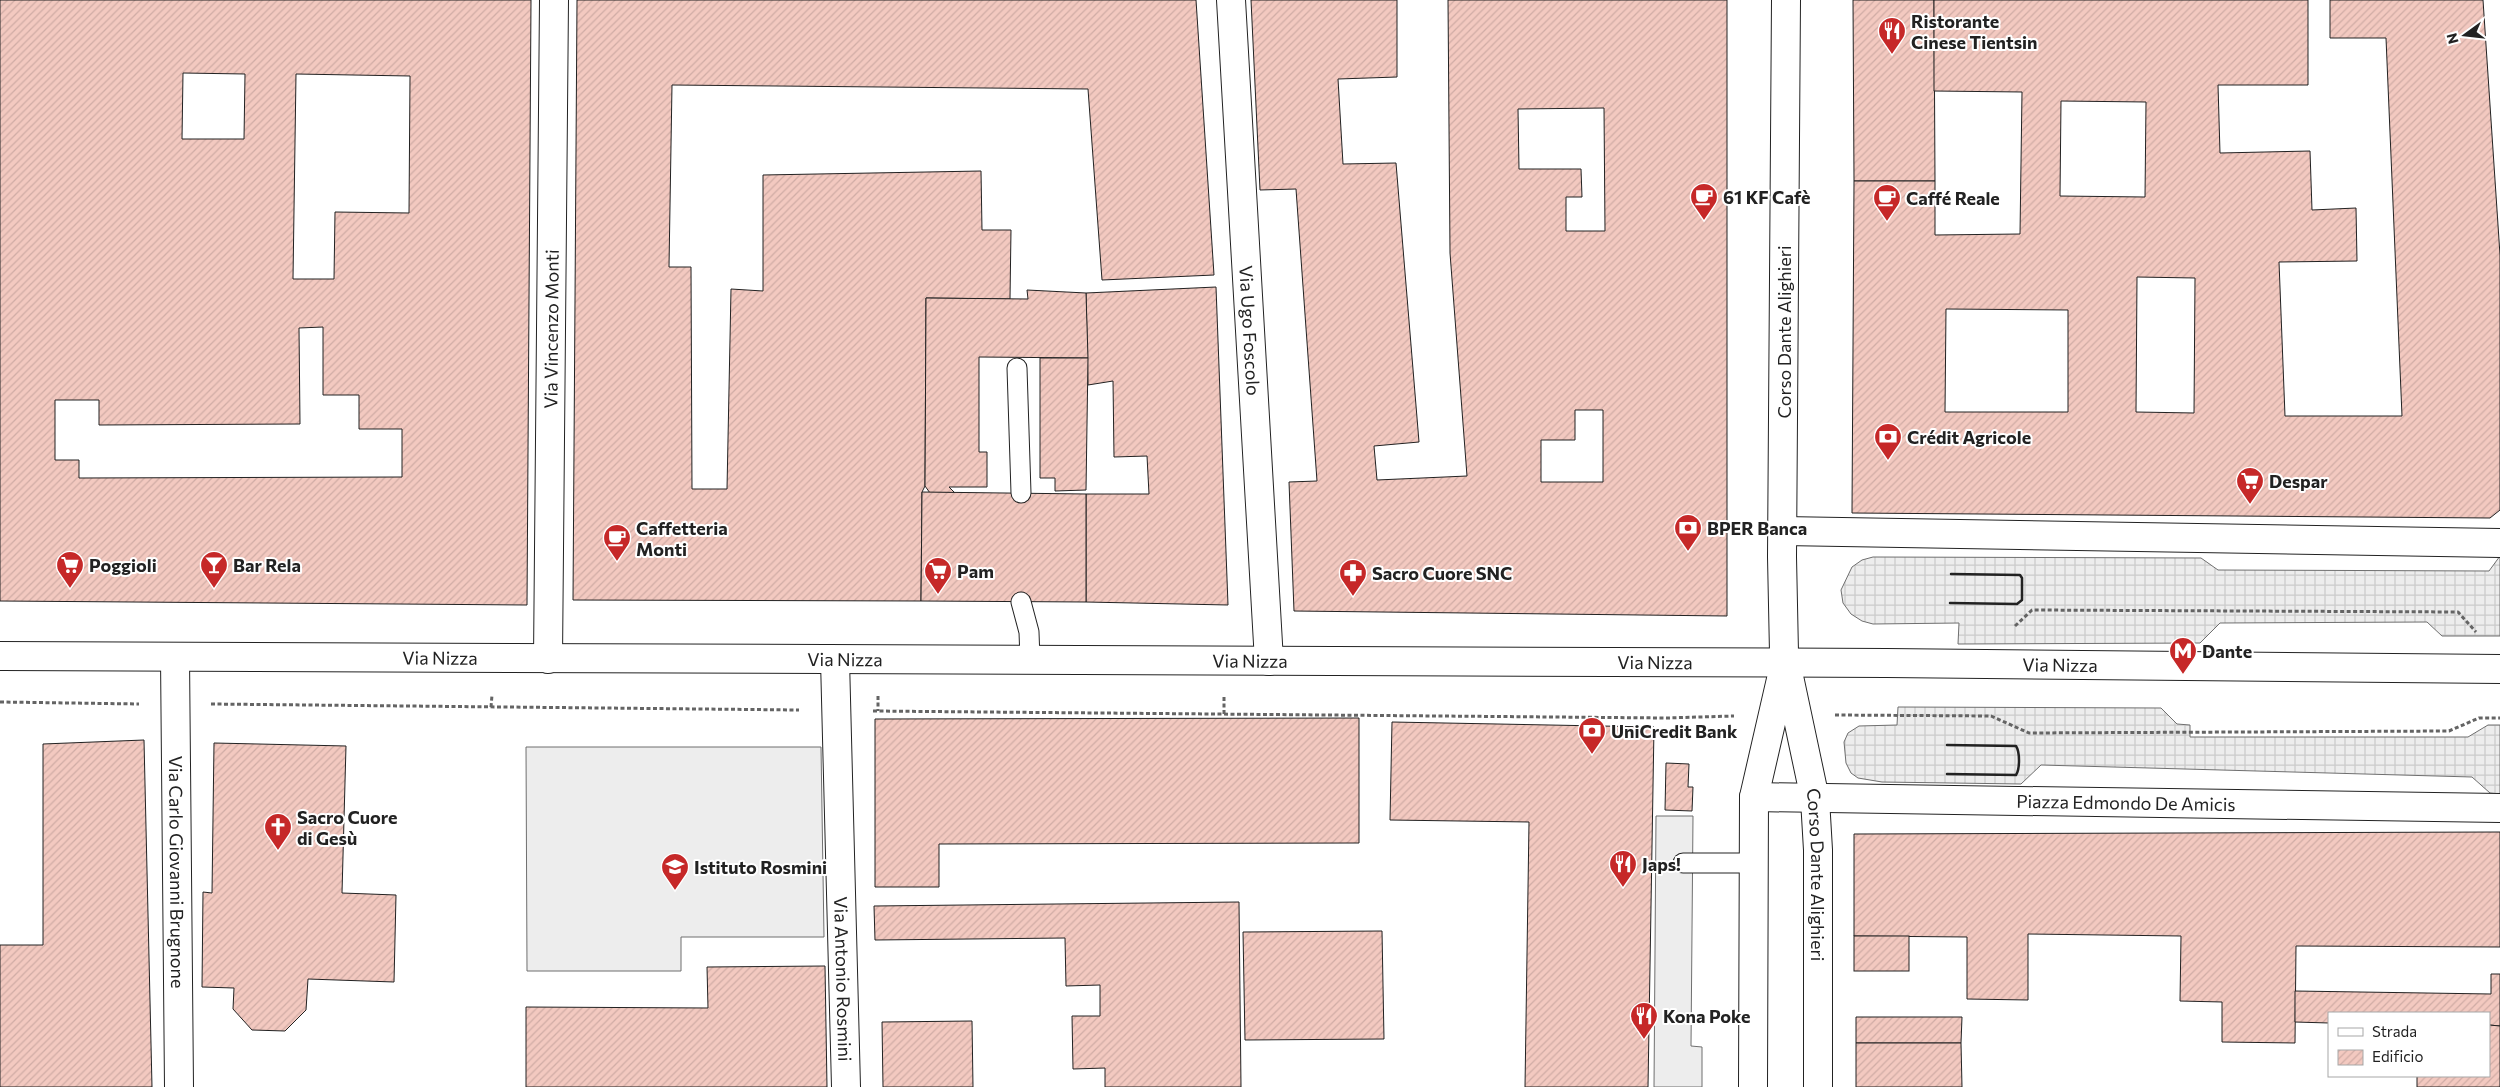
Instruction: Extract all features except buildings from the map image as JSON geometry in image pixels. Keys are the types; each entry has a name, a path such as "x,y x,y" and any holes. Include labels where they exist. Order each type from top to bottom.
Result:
{"street":[{"name":"Via Vincenzo Monti","path":"548,659 554,0"},
{"name":"Via Ugo Foscolo","path":"1231,0 1269,662"},
{"name":"Corso Dante Alighieri","path":"1786,0 1783,531 1785,715 1815,799 1818,850 1818,1087"},
{"path":"1783,531 2500,543"},
{"name":"Via Nizza","path":"0,656 2500,669"},
{"name":"Via Carlo Giovanni Brugnone","path":"175,657 179,1087"},
{"name":"Via Antonio Rosmini","path":"835,660 846,1087"},
{"name":"Corso Dante Alighieri","path":"1753,1087 1754,797 1785,715"},
{"name":"Piazza Edmondo De Amicis","path":"1754,797 2500,808"}],"lane":[{"path":"1017,368 1021,493"},
{"path":"1020,602 1029,632 1030,660"},
{"path":"1683,863 1753,863"}],"path":[{"path":"0,702 1666,718 1785,715 1991,716 2029,733 2450,731 2479,718 2500,718"}],"shaded area":[{"path":"2500,556 2500,636 2442,636 2427,622 2220,623 2200,643 1958,644 1959,623 1873,624 1862,621 1851,614 1843,603 1841,590 1852,567 1862,560 1873,557 2201,558 2218,570 2489,571"},
{"path":"1898,707 2161,708 2177,724 2190,725 2190,737 2468,737 2488,725 2500,725 2500,794 2490,793 2472,777 2041,765 2021,784 1882,782 1858,778 1851,773 1846,763 1844,742 1848,733 1859,726 1897,725"},
{"name":"Istituto Rosmini","path":"526,747 821,747 824,937 681,937 681,971 527,971"},
{"path":"1656,816 1693,816 1691,1046 1702,1047 1702,1087 1654,1087"}],"wall":[{"path":"1950,603 2017,604 2022,600 2022,578 2020,575 1951,574"},
{"path":"1947,745 2016,746 2019,761 2016,775 1947,774"}],"place":[{"name":"Ristorante Cinese Tientsin","path":"1892,55"},
{"name":"61 KF Cafè","path":"1704,221"},
{"name":"Caffé Reale","path":"1887,222"},
{"name":"Crédit Agricole","path":"1888,461"},
{"name":"Despar","path":"2250,505"},
{"name":"BPER Banca","path":"1688,552"},
{"name":"Caffetteria Monti","path":"617,562"},
{"name":"Poggioli","path":"70,589"},
{"name":"Bar Rela","path":"214,589"},
{"name":"Pam","path":"938,595"},
{"name":"Sacro Cuore SNC","path":"1353,597"},
{"name":"Dante","path":"2183,675"},
{"name":"UniCredit Bank","path":"1592,755"},
{"name":"Sacro Cuore di Gesù","path":"278,851"},
{"name":"Japs!","path":"1623,888"},
{"name":"Istituto Rosmini","path":"675,891"},
{"name":"Kona Poke","path":"1644,1040"}]}
